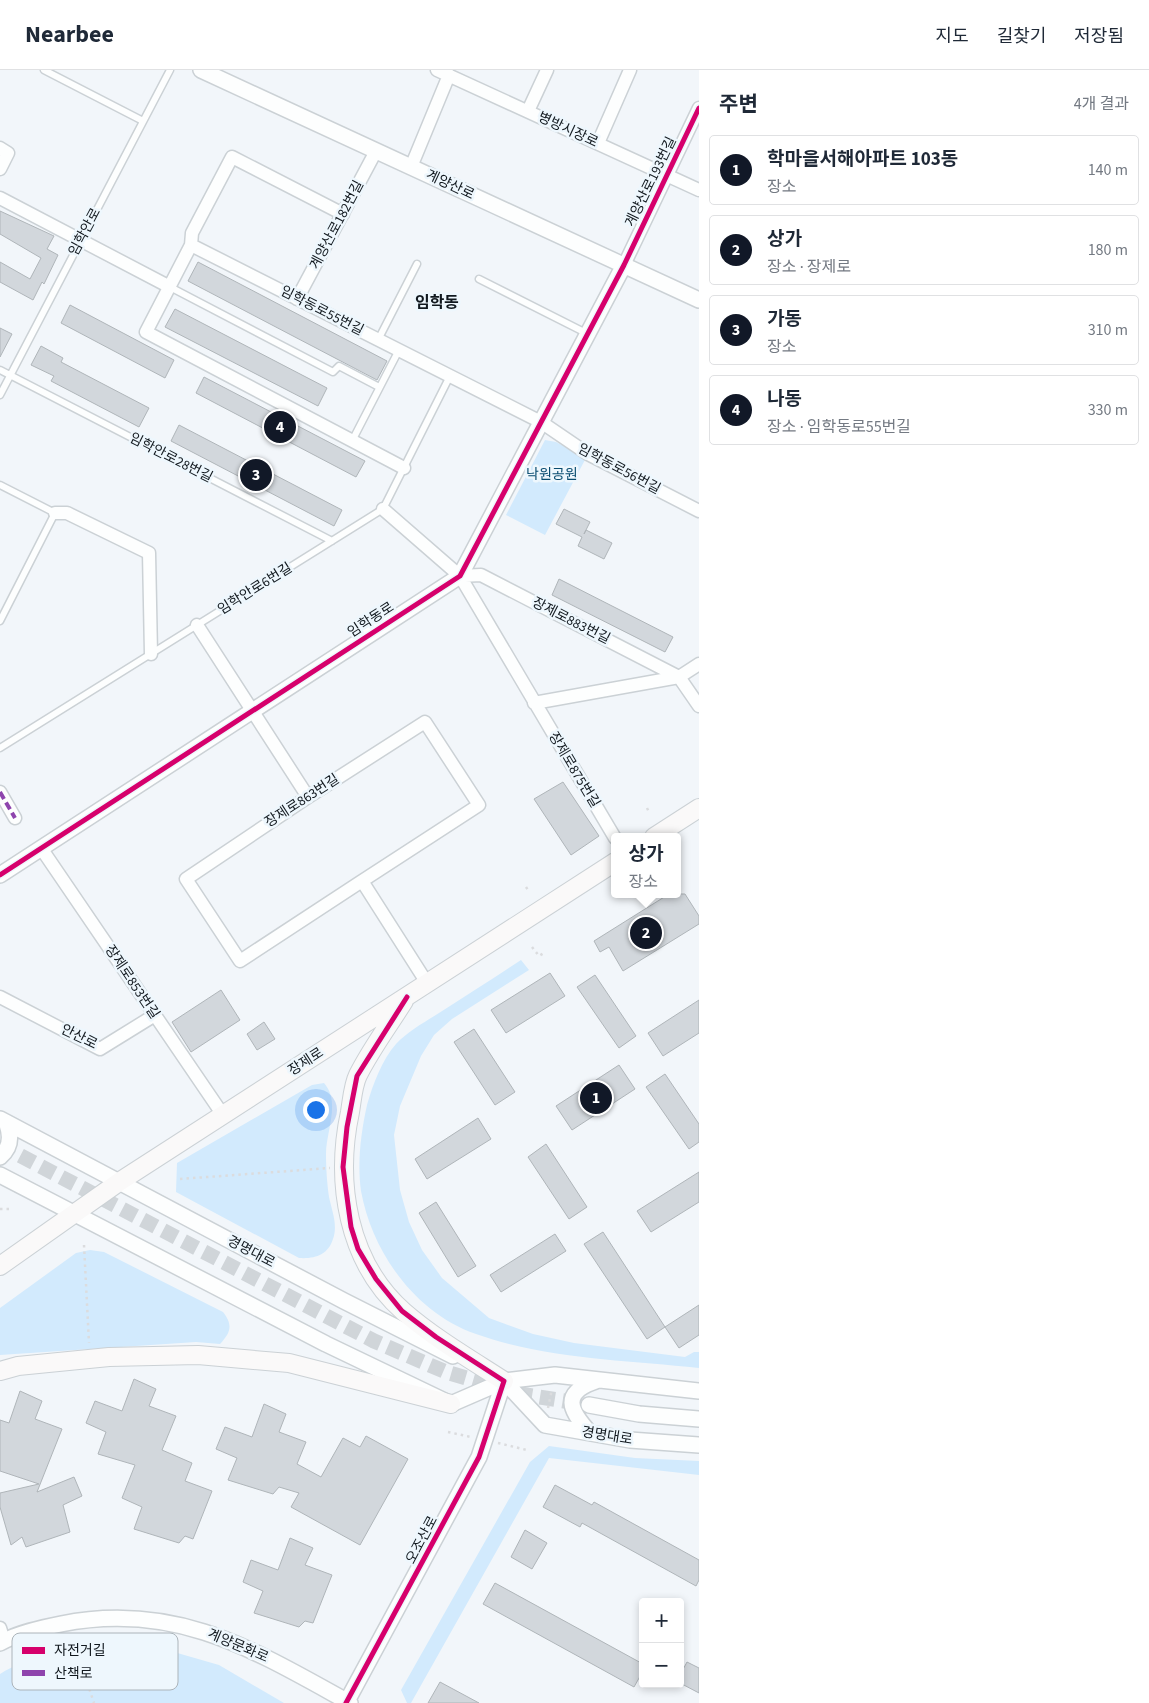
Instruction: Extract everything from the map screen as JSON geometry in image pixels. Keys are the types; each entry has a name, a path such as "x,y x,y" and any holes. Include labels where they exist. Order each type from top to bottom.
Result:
{"main road":[{"path":"660,833 699,808"},
{"name":"장제로","path":"0,1266 119,1182 611,865"},
{"path":"407,997 357,1076 347,1128 343,1167 351,1227 358,1249 376,1280 402,1310 436,1337 504,1381"},
{"path":"0,1371 18,1366 108,1357 198,1355 289,1363 451,1404"}],"street":[{"name":"계양산로","path":"201,70 699,300"},
{"path":"528,112 547,70"},
{"path":"598,144 630,70"},
{"path":"410,167 453,74"},
{"name":"병방시장로","path":"453,74 528,112 699,190"},
{"name":"계양산로193번길","path":"624,265 699,108"},
{"path":"0,169 4,151"},
{"name":"계양산로182번길","path":"297,299 376,151"},
{"path":"343,214 232,157 192,233 191,245 146,332 404,468"},
{"path":"0,198 170,287"},
{"name":"임학동로55번길","path":"191,245 541,422"},
{"name":"임학동로","path":"0,875 460,576 624,265"},
{"name":"임학동로56번길","path":"541,422 588,454 699,511"},
{"name":"장제로875번길","path":"383,509 460,576 612,833"},
{"path":"56,513 67,512 150,553 151,654"},
{"name":"장제로883번길","path":"460,576 481,575 679,677 699,706"},
{"path":"198,625 308,796"},
{"path":"534,703 679,677 699,664"},
{"name":"장제로863번길","path":"425,722 480,805 362,881 240,961 186,878 308,796 425,722"},
{"path":"0,792 15,818"},
{"name":"장제로853번길","path":"41,848 223,1115"},
{"path":"362,881 427,983"},
{"name":"안산로","path":"0,997 100,1049 155,1015"},
{"path":"0,1157 9,1144 11,1134 3,1120"},
{"name":"경명대로","path":"3,1120 344,1302 504,1381 544,1425 630,1440 699,1446"},
{"path":"0,1175 326,1344 451,1404 504,1381 555,1375 699,1391"},
{"name":"오조산로","path":"348,1703 480,1457 504,1381"},
{"path":"590,1433 578,1420 572,1409 574,1395 580,1387 598,1381"},
{"name":"경명대로","path":"589,1405 639,1414 699,1419"},
{"name":"계양문화로","path":"19,1633 79,1621 124,1618 171,1623 219,1636 265,1657 348,1703"}],"lane":[{"path":"44,70 143,121"},
{"name":"임학안로","path":"0,395 170,70"},
{"path":"378,340 417,264"},
{"path":"479,279 588,334"},
{"path":"170,287 332,372 339,366 380,387"},
{"path":"352,441 399,350"},
{"name":"임학안로28번길","path":"0,370 332,541"},
{"path":"383,509 450,376"},
{"path":"0,484 56,513 0,621"},
{"name":"임학안로6번길","path":"0,748 383,509"}],"path":[{"path":"647,808 649,812"},
{"path":"532,947 539,956 544,953"},
{"path":"180,1179 332,1168"},
{"path":"0,1208 12,1209"},
{"path":"84,1245 90,1350"},
{"path":"544,1425 555,1375"},
{"path":"90,1690 94,1703"}],"green space":[{"name":"낙원공원","path":"545,440 556,442 586,458 545,535 506,515"},
{"path":"521,960 529,970 452,1019 434,1035 421,1056 400,1106 394,1135 400,1190 409,1222 422,1250 442,1278 489,1318 533,1334 574,1343 685,1357 694,1352 699,1352 699,1368 558,1354 530,1349 476,1334 454,1324 416,1296 386,1258 375,1236 361,1191 360,1159 361,1137 367,1105 382,1065 396,1044 411,1031"},
{"path":"324,1083 329,1091 332,1108 326,1165 328,1192 335,1228 331,1244 320,1255 310,1258 299,1258 176,1192 177,1163 312,1085"},
{"path":"90,1250 104,1252 223,1312 229,1325 227,1336 220,1344 196,1342 0,1355 0,1308 76,1253"},
{"path":"549,1446 635,1458 699,1461 699,1475 549,1458 411,1703 407,1703 401,1690 530,1462"},
{"path":"178,1653 219,1665 284,1703 0,1703 0,1674 12,1668 12,1690 178,1690"}],"building":[{"path":"0,211 54,236 47,249 58,255 44,284 42,282 33,300 0,282 0,262 30,279 41,258 0,234"},
{"path":"198,262 387,361 377,380 188,281"},
{"path":"70,305 174,360 165,378 61,323"},
{"path":"175,309 327,388 318,406 165,327"},
{"path":"0,328 12,334 0,357"},
{"path":"41,346 63,358 61,362 149,408 139,427 51,381 54,376 31,365"},
{"path":"204,377 365,461 356,477 196,393"},
{"path":"179,425 342,510 334,526 171,441"},
{"path":"564,509 590,522 586,530 612,543 604,559 578,546 582,537 556,524"},
{"path":"559,579 673,637 665,652 552,595"},
{"path":"563,782 599,836 571,855 534,799"},
{"path":"681,894 685,894 699,916 699,924 623,971 609,947 600,952 594,941 663,898 681,898"},
{"path":"550,973 565,996 506,1033 491,1010"},
{"path":"595,975 636,1036 619,1048 577,987"},
{"path":"221,990 240,1020 191,1052 172,1022"},
{"path":"699,1000 699,1033 663,1056 648,1033"},
{"path":"264,1022 275,1039 257,1050 247,1034"},
{"path":"474,1029 515,1092 495,1105 454,1042"},
{"path":"619,1065 635,1089 572,1130 556,1106"},
{"path":"665,1074 699,1124 699,1142 689,1149 646,1087"},
{"path":"478,1118 491,1139 427,1179 415,1159"},
{"path":"546,1144 587,1207 569,1219 528,1157"},
{"path":"699,1172 699,1202 651,1232 637,1211"},
{"path":"436,1202 476,1266 458,1277 419,1213"},
{"path":"603,1232 665,1327 647,1339 584,1244"},
{"path":"555,1234 566,1251 501,1292 490,1275"},
{"path":"699,1305 699,1335 679,1348 665,1327"},
{"path":"134,1379 156,1389 149,1406 176,1416 162,1450 192,1463 185,1481 212,1491 193,1539 185,1536 179,1543 134,1529 142,1507 122,1498 135,1465 98,1454 106,1432 86,1423 95,1401 122,1411"},
{"path":"20,1391 42,1401 35,1419 62,1429 37,1492 74,1477 82,1496 63,1505 70,1532 26,1547 22,1537 11,1545 0,1507 0,1493 39,1484 0,1471 0,1420 9,1423"},
{"path":"264,1404 286,1414 279,1432 306,1442 297,1464 321,1477 343,1438 360,1447 366,1436 408,1459 360,1545 291,1507 299,1493 279,1487 273,1494 228,1480 237,1458 216,1449 225,1427 252,1437"},
{"path":"555,1485 592,1505 594,1502 699,1560 699,1580 696,1586 582,1523 580,1527 543,1507"},
{"path":"525,1530 547,1543 532,1569 511,1557"},
{"path":"290,1538 313,1548 305,1565 332,1575 313,1623 305,1621 299,1627 254,1613 263,1591 243,1582 251,1560 278,1570"},
{"path":"495,1583 639,1662 639,1678 634,1687 483,1604"},
{"path":"687,1662 699,1668 699,1693 684,1685 684,1668"},
{"path":"440,1682 479,1703 428,1703"}],"tunnel":[{"path":"0,1145 374,1341 446,1372 521,1394 589,1405"}],"marked path":[{"path":"0,792 15,818"}],"cycle path":[{"path":"0,875 460,576 624,265 699,108"},
{"path":"346,1703 479,1457 504,1381 436,1337 402,1311 376,1279 358,1249 351,1227 343,1167 347,1127 357,1076 407,997"}],"place":[{"name":"나동","path":"280,427"},
{"name":"가동","path":"256,475"},
{"name":"상가","path":"646,933"},
{"name":"학마을서해아파트 103동","path":"596,1098"}],"district":[{"name":"임학동","path":"437,303"}]}
